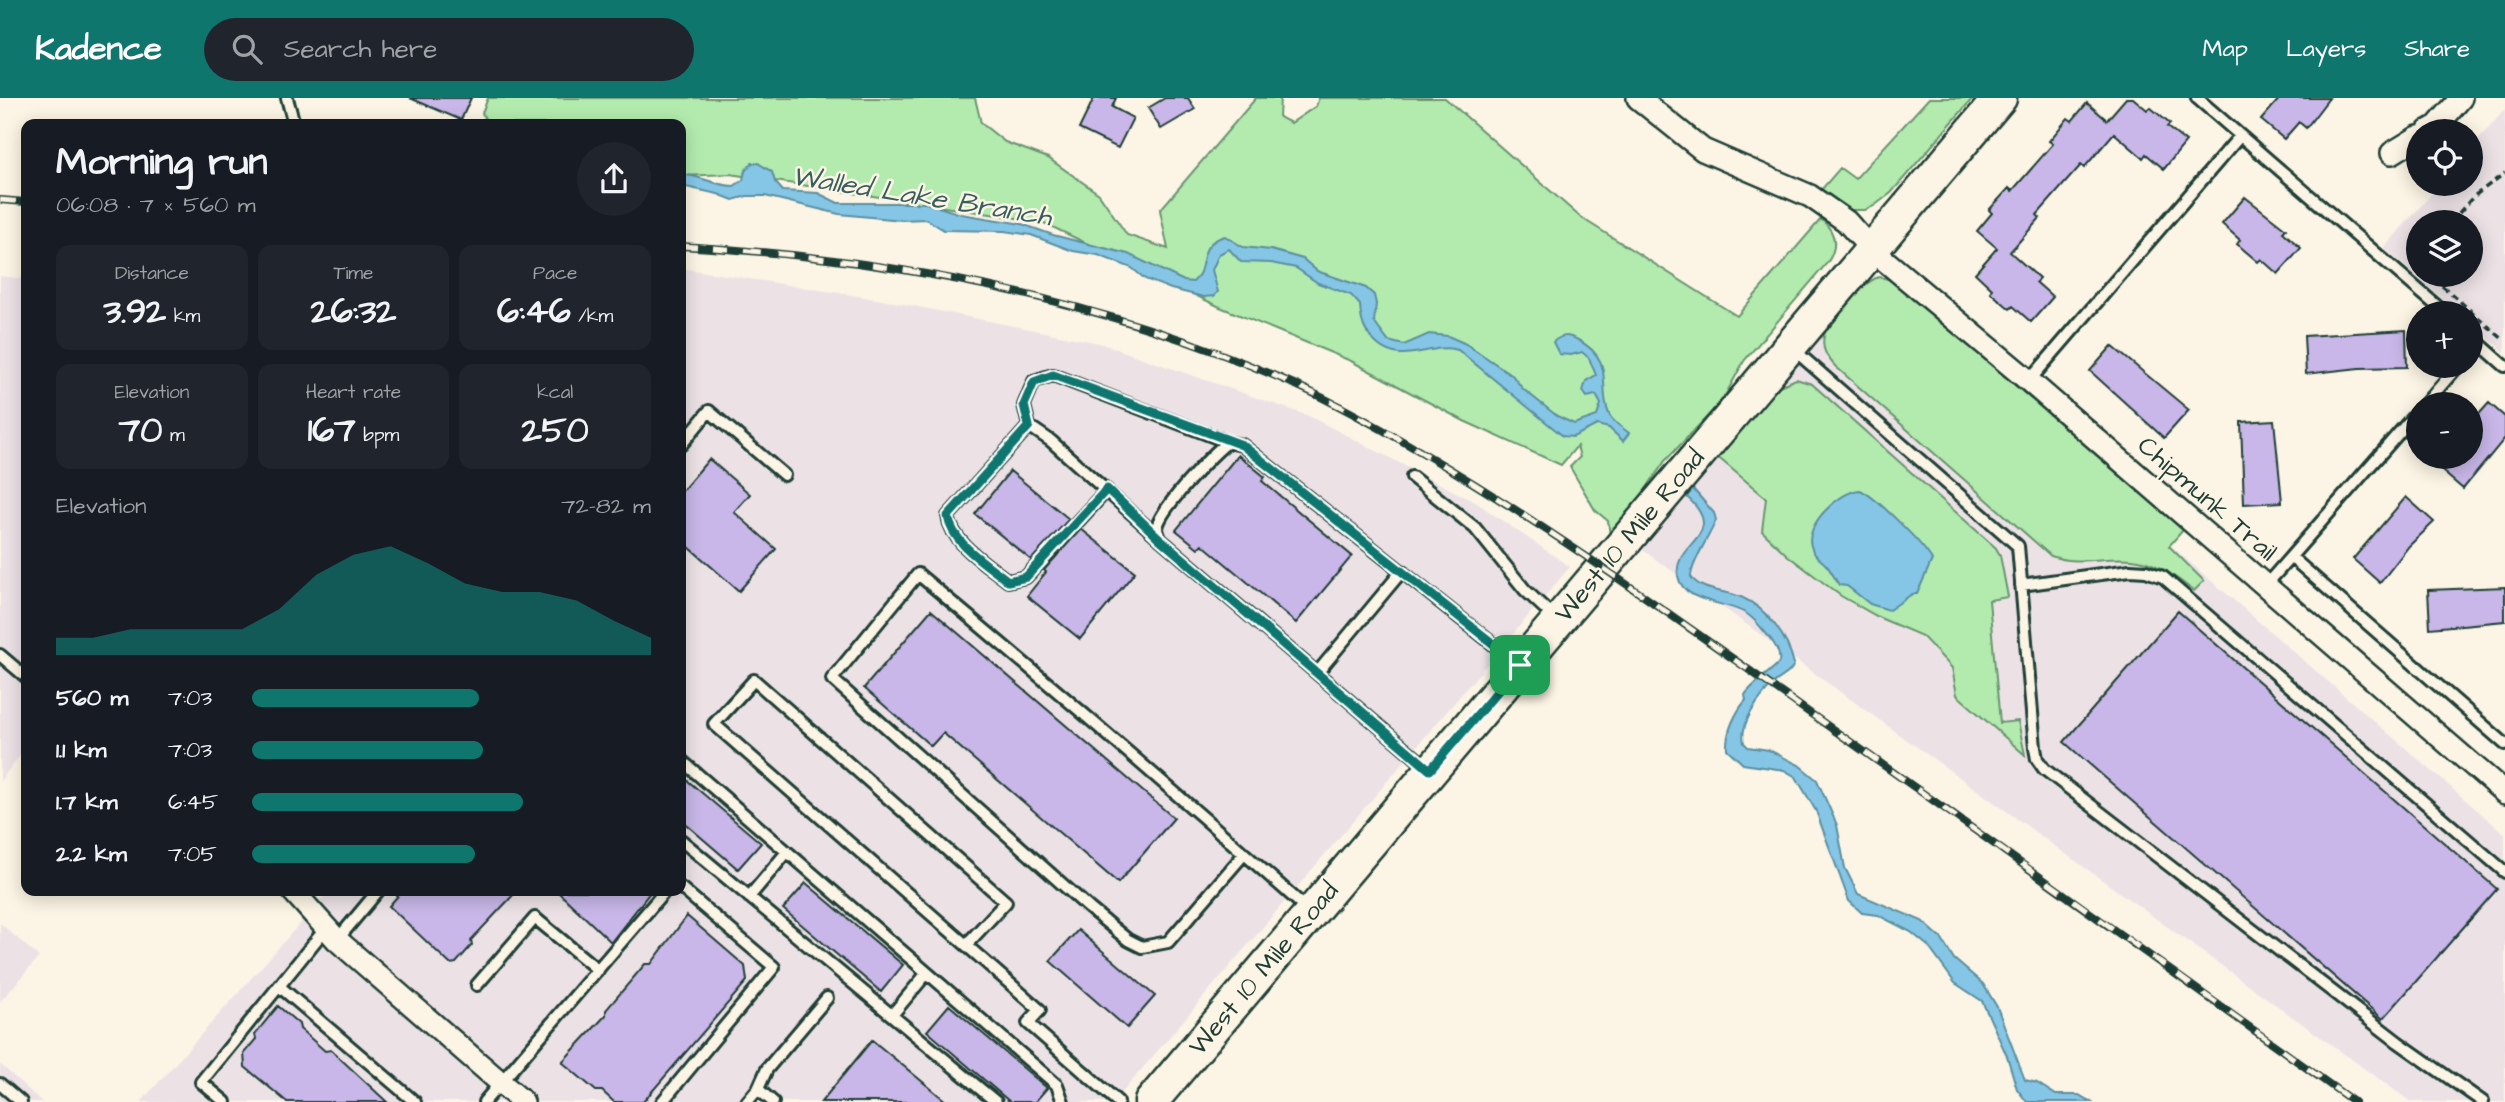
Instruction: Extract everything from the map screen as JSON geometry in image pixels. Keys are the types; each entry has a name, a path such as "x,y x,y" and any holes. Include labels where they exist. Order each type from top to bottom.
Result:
{"main road":[{"name":"West 10 Mile Road","path":"1151,1102 2000,98"}],"street":[{"name":"Chipmunk Trail","path":"1638,98 1703,150 1810,196 1846,221 1871,249 2029,381 2505,793"},
{"path":"2443,119 2461,98"},
{"path":"2392,153 2406,144"},
{"path":"302,896 332,934 523,1102"}],"lane":[{"path":"287,98 293,119"},
{"path":"2197,98 2431,301"},
{"path":"2029,381 2240,136"},
{"path":"1790,346 2018,546 2035,748 2037,759 2044,769 2398,1042 2483,1102"},
{"path":"2483,350 2505,366"},
{"path":"1430,770 1160,539 1107,489 1029,426 1024,405 1034,382 1053,375 1242,445 1520,665"},
{"path":"2435,392 2448,378"},
{"path":"686,439 709,411 784,475"},
{"path":"2266,585 2406,425"},
{"path":"1029,426 948,516 950,527 958,539 1008,581 1026,577 1107,489"},
{"path":"1160,539 1157,529 1162,516 1213,453 1228,442"},
{"path":"1412,477 1475,528 1525,590 1558,621"},
{"path":"2291,557 2505,744"},
{"path":"2021,585 2130,570 2146,571 2163,577 2505,872"},
{"path":"1317,673 1402,571"},
{"path":"1244,854 1168,942 1142,947 1128,940 1089,908 832,679 918,574 1085,714 1310,912"},
{"path":"0,655 21,673"},
{"path":"966,946 1006,902 754,680 714,724 966,946 1040,1010 1028,1023 1118,1102"},
{"path":"686,764 1057,1085 1063,1102"},
{"path":"686,843 996,1102"},
{"path":"750,897 787,852"},
{"path":"662,1102 774,967 686,892"},
{"path":"225,1102 201,1083 279,985 373,896"},
{"path":"484,1102 661,896"},
{"path":"477,985 536,918 598,970"},
{"path":"892,1015 927,973"},
{"path":"279,985 415,1102"},
{"path":"747,1102 758,1089 767,1069 827,998"},
{"path":"0,1084 21,1102"},
{"path":"758,1089 773,1102"}],"path":[{"path":"2461,210 2473,196 2505,173"},
{"path":"2442,287 2505,341"}],"shaded area":[{"path":"2505,109 2505,353 2483,334 2483,301 2445,301 2429,287 2483,287 2483,210 2417,210 2430,196 2483,196 2483,135"},
{"path":"2406,223 2406,267 2384,248"},
{"path":"686,269 889,301 1099,343 1309,416 1477,503 1570,567 1114,1102 141,1102 325,896 686,896"},
{"path":"0,276 21,278 21,754 0,781"},
{"path":"1866,283 2505,834 2505,1102 2411,1102 1640,548"},
{"path":"0,923 39,957 0,1002"},
{"path":"0,1064 42,1102 0,1102"}],"green space":[{"path":"488,98 975,98 981,123 1005,142 1048,158 1099,194 1127,235 1168,249 1160,210 1256,98 1280,98 1279,117 1291,123 1316,106 1319,98 1445,98 1580,217 1737,316 1821,219 1833,234 1834,245 1827,263 1744,361 1722,401 1665,461 1629,514 1610,535 1608,521 1595,510 1570,467 1580,457 1577,446 1561,465 1464,421 1351,361 1220,307 1042,222 730,174 686,176 686,119 485,119 482,113"},
{"path":"1929,98 1973,98 1891,193 1865,210 1850,210 1821,190 1840,168 1855,179"},
{"path":"1879,277 1901,287 2183,530 2169,546 2204,581 2194,591 2165,570 2141,560 2121,558 2081,561 2051,556 1835,366 1824,349 1823,341 1827,329 1856,293"},
{"path":"1796,379 1812,384 1996,548 2000,555 2008,597 1989,600 2000,723 2018,721 2025,755 1957,695 1952,668 1922,636 1880,618 1841,596 1787,555 1762,531 1766,498 1714,454 1777,387"}],"water":[{"path":"752,163 758,163 772,172 775,182 783,191 818,193 838,203 926,203 961,214 1022,224 1053,235 1128,254 1184,281 1193,282 1201,270 1209,245 1225,236 1243,247 1271,250 1303,259 1317,271 1366,288 1374,295 1374,322 1388,341 1404,345 1429,334 1448,336 1466,344 1512,375 1523,389 1557,416 1574,424 1597,416 1601,404 1596,395 1587,397 1583,391 1586,381 1596,375 1589,358 1582,352 1559,354 1553,342 1565,336 1571,337 1590,348 1598,357 1604,375 1606,404 1610,417 1629,433 1623,441 1609,428 1597,425 1573,437 1563,436 1458,350 1448,348 1407,354 1387,351 1366,331 1360,305 1351,295 1318,283 1296,268 1271,263 1241,262 1229,249 1219,254 1212,270 1218,292 1214,296 1204,297 1145,279 1132,268 1098,255 1073,251 1031,235 1004,231 944,230 926,219 902,220 839,214 765,196 747,196 733,200 686,187 686,175 734,186 743,180 745,171"},
{"path":"1693,489 1714,513 1716,520 1691,577 1701,585 1741,597 1759,608 1781,634 1794,664 1757,703 1745,727 1744,743 1748,747 1769,750 1799,765 1817,780 1837,825 1845,868 1858,894 1922,921 1941,938 1954,959 1983,984 1997,1007 2025,1080 2037,1083 2056,1095 2079,1095 2091,1102 2027,1102 2017,1089 2007,1056 1982,1001 1955,983 1928,946 1911,932 1878,915 1862,913 1849,901 1816,811 1796,777 1784,770 1743,764 1727,749 1730,729 1746,700 1745,695 1779,662 1779,655 1771,639 1750,616 1697,597 1682,585 1678,576 1678,564 1701,530 1703,521 1699,510 1687,497"},
{"path":"1860,490 1899,522 1932,560 1917,594 1912,594 1889,610 1870,604 1847,586 1839,585 1811,546 1813,529 1825,510 1843,496"}],"building":[{"path":"410,98 471,98 461,119"},
{"path":"1094,98 1116,98 1112,107 1133,118 1118,148 1079,129"},
{"path":"1165,98 1188,98 1195,109 1161,129 1148,108"},
{"path":"2126,98 2133,98 2147,110 2150,107 2170,124 2167,127 2186,142 2164,169 2146,154 2143,158 2114,133 2084,168 2081,165 2037,215 2040,218 2010,252 2039,278 2036,282 2053,297 2031,322 2013,306 2010,309 1990,292 1992,289 1975,273 1997,248 1977,231 1992,213 1989,210 2009,188 2012,191 2053,144 2049,141 2068,118 2072,121 2087,103 2107,120"},
{"path":"2280,98 2329,98 2306,128 2299,122 2284,139 2261,120"},
{"path":"2245,197 2286,229 2283,232 2301,248 2278,274 2261,259 2258,262 2237,244 2240,240 2222,224"},
{"path":"2406,330 2406,367 2359,368 2306,374 2304,336"},
{"path":"2112,346 2189,410 2164,438 2090,371"},
{"path":"2489,403 2505,417 2505,438 2483,465 2483,410"},
{"path":"2274,420 2282,502 2244,504 2241,422"},
{"path":"1238,455 1265,477 1262,481 1352,556 1296,623 1202,544 1198,548 1176,530"},
{"path":"709,459 750,494 734,512 776,549 739,591 686,544 686,486"},
{"path":"2440,469 2479,469 2463,489"},
{"path":"1010,471 1069,519 1031,560 975,514"},
{"path":"2406,497 2434,522 2409,546 2380,583 2353,559"},
{"path":"1081,529 1135,572 1080,639 1027,596 1046,572 1044,570"},
{"path":"2505,587 2505,621 2430,628 2428,590"},
{"path":"931,610 1174,818 1118,883 943,733 931,746 864,688"},
{"path":"2178,611 2497,889 2383,1019 2064,742"},
{"path":"686,779 761,843 738,869 686,824"},
{"path":"806,883 903,965 881,992 783,909"},
{"path":"398,896 512,896 471,940 472,945 456,963 450,964 389,906"},
{"path":"562,896 647,896 611,942"},
{"path":"687,916 745,966 747,981 643,1102 614,1102 602,1091 596,1091 562,1062 606,1015 606,1010 645,964 651,964"},
{"path":"1078,930 1155,996 1127,1028 1050,961"},
{"path":"949,1005 1047,1088 1035,1102 1010,1102 927,1031"},
{"path":"278,1006 299,1024 300,1029 325,1051 331,1050 387,1102 287,1102 245,1067 244,1053 256,1039 255,1034"},
{"path":"872,1040 947,1102 821,1102"}],"railway":[{"path":"0,200 21,202"},
{"path":"686,246 839,261 995,287 1147,328 1222,355 1329,401 1470,481 1606,570 1926,795 2354,1102"}],"route":[{"path":"1053,375 1242,445 1520,665 1430,770 1160,539 1107,489 1026,577 1008,581 958,539 950,527 948,516 1029,426 1024,405 1034,382 1053,375"}],"water label":[{"name":"Walled Lake Branch","path":"922,195"}]}
